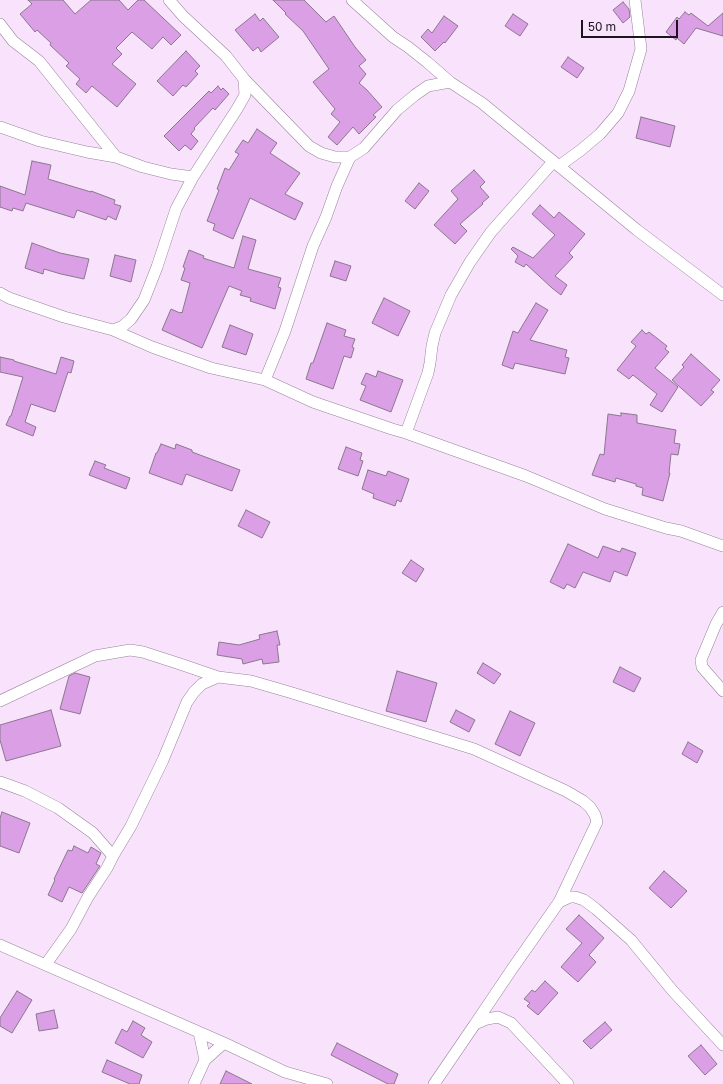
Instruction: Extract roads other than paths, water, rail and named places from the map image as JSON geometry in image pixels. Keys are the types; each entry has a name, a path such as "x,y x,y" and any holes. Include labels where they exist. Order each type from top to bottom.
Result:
{"street":[{"path":"169,0 183,16 226,56 244,79 309,146 321,153 336,157 350,157 364,148 397,110 415,95 428,86 450,82"},
{"path":"352,0 393,37 408,47 450,82 482,103 636,230 723,295"},
{"path":"406,433 428,373 435,333 451,295 470,262 491,232 556,164 581,150 600,134 618,113 629,92 641,49 635,0"},
{"path":"0,24 13,41 39,61 116,157"},
{"path":"113,330 123,326 131,319 144,300 157,267 176,209 193,177 245,95 244,79"},
{"path":"0,127 40,141 86,152 116,157 143,167 171,174 193,177"},
{"path":"265,380 285,331 313,246 326,218 337,186 350,157"},
{"path":"0,293 9,298 64,317 113,330 152,347 211,368 265,380 313,402 539,480 605,509 723,546"},
{"path":"723,612 716,624 701,660 702,667 723,691"},
{"path":"0,701 95,656 130,650 143,652 183,664 218,677 251,681 474,749 566,792 583,801 590,807 597,822 559,902 434,1084"},
{"path":"46,964 71,929 88,897 107,868 131,826 163,760 187,702 202,684 218,677"},
{"path":"0,782 24,791 58,808 93,833 113,856"},
{"path":"559,902 570,897 584,900 632,940 672,990 723,1045"},
{"path":"0,945 224,1043 285,1072 327,1084"},
{"path":"475,1024 487,1019 498,1017 511,1023 568,1084"},
{"path":"199,1032 205,1060"},
{"path":"194,1084 205,1060 224,1043"}]}
